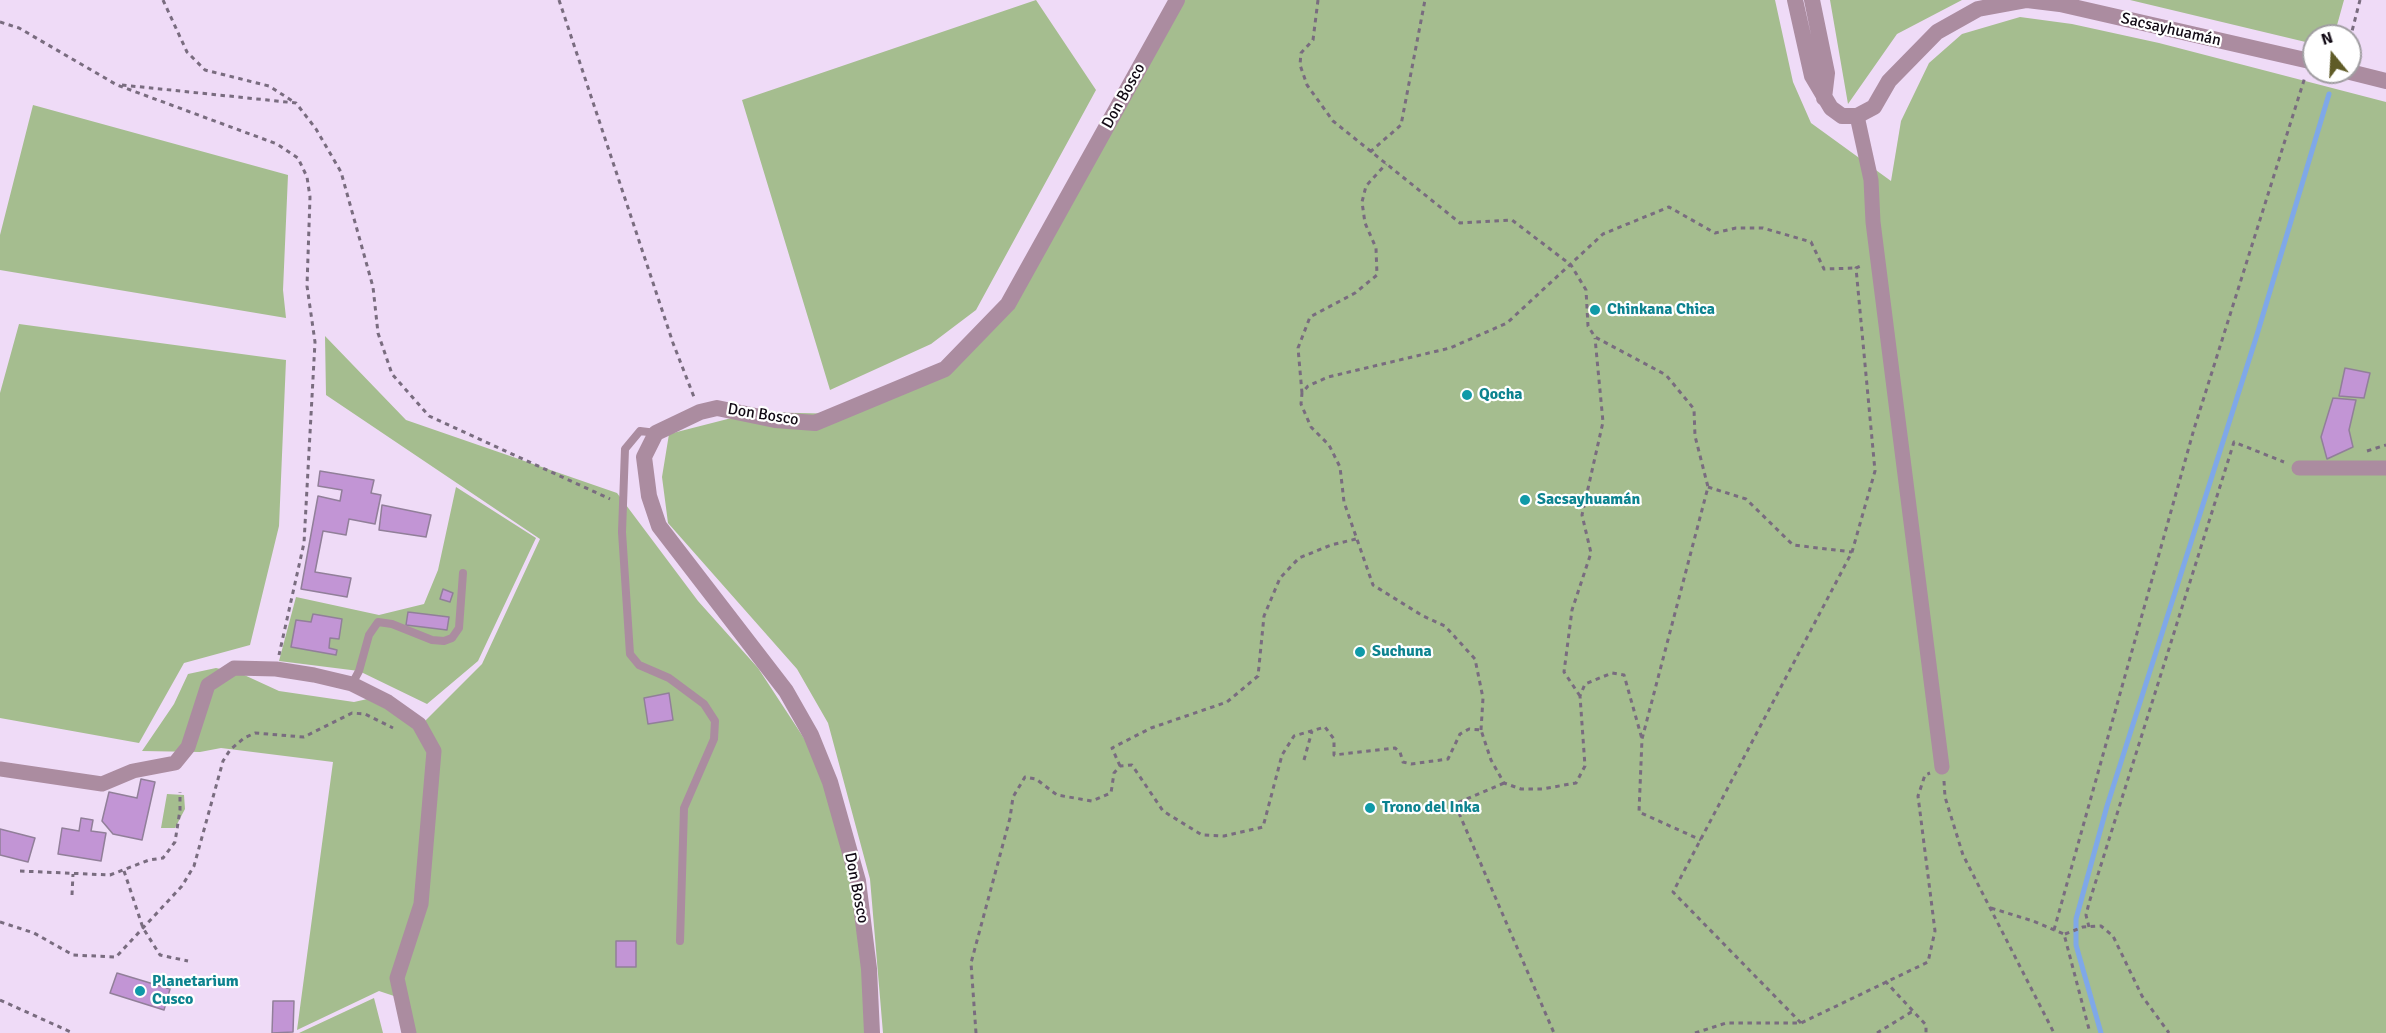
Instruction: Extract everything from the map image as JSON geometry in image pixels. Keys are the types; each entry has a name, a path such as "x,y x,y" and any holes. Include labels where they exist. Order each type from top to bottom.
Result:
{"street":[{"name":"Don Bosco","path":"872,1033 869,969 858,881 830,782 811,735 786,691 659,526 649,496 644,458 656,433 700,412 717,408 775,420 815,423 945,369 1008,304 1177,0"},
{"path":"1795,0 1812,76 1831,108 1842,116 1857,116 1871,180 1878,257 1942,767"},
{"path":"1812,0 1827,73 1824,98"},
{"name":"Sacsayhuamán","path":"1857,116 1874,107 1889,81 1937,32 1978,9 2027,0 2059,2 2302,60"},
{"path":"2362,75 2386,81"},
{"path":"2299,468 2386,468"},
{"path":"0,769 102,784 133,771 175,763 188,747 208,686 234,668 276,669 352,684 388,702 419,724 434,751 421,904 397,978 409,1033"}],"lane":[{"path":"656,433 640,430 625,449 622,532 630,654 639,665 669,678 704,704 715,721 714,739 684,808 680,941"},
{"path":"352,684 359,670 369,635 378,622 392,624 432,640 444,641 452,638 459,628 463,573"}],"path":[{"path":"163,0 187,52 205,70 269,86 296,103 316,129 341,172 374,287 378,333 392,374 429,416 601,496 624,503"},
{"path":"559,0 673,343 700,412"},
{"path":"1318,0 1313,40 1301,53 1300,65 1307,85 1333,121 1460,223 1512,220 1571,265 1586,290 1588,326 1595,337 1603,422 1582,515 1591,553 1572,610 1564,672 1580,696"},
{"path":"1370,152 1401,125 1425,0"},
{"path":"2354,24 2360,0"},
{"path":"0,22 19,28 117,85 277,144 298,158 307,177 310,196 307,286 315,342 304,543 276,669"},
{"path":"2054,930 2194,429 2305,84"},
{"path":"117,85 296,103"},
{"path":"1386,164 1366,186 1362,202 1365,223 1376,248 1377,275 1355,293 1310,317 1298,348 1301,404 1311,427 1329,445 1340,467 1344,502 1373,585 1423,616 1445,626 1475,659 1484,698 1481,730 1491,760 1503,783"},
{"path":"1302,393 1308,386 1328,377 1450,348 1507,323 1603,234 1669,207 1715,233 1736,228 1763,228 1811,242 1824,269 1856,268 1878,257"},
{"path":"1801,1023 1673,892 1852,552 1875,471 1856,268"},
{"path":"1595,337 1666,375 1694,409 1695,436 1708,487 1642,739 1639,812 1701,840"},
{"path":"2090,927 2086,915 2089,903 2234,442 2299,468"},
{"path":"1708,487 1746,499 1794,545 1852,552"},
{"path":"1120,766 1112,748 1151,728 1227,702 1258,676 1264,616 1280,578 1299,558 1331,545 1356,539"},
{"path":"1554,1033 1455,804 1503,783 1521,789 1542,789 1576,783 1585,766 1580,696 1585,684 1612,673 1624,675 1642,739"},
{"path":"0,921 34,933 73,955 116,957 182,886 194,866 223,761 230,750 244,738 255,733 304,737 352,713 365,714 395,728"},
{"path":"976,1033 971,963 1010,818 1013,797 1025,777 1036,779 1057,795 1092,801 1111,793 1114,773 1120,766 1132,765 1163,812 1202,835 1224,836 1263,827 1282,755 1294,736 1325,728 1334,739 1334,755 1395,748 1400,752 1404,762 1411,764 1448,759 1460,734 1469,729 1481,730"},
{"path":"1304,760 1312,731"},
{"path":"1695,1033 1726,1023 1801,1023 1928,962 1935,931 1918,796 1925,775 1942,767 1945,797 1963,855 2054,1033"},
{"path":"20,871 110,874 149,860 163,858 175,842 180,792"},
{"path":"123,870 143,928 160,955 188,961"},
{"path":"72,895 73,874"},
{"path":"1991,908 2064,934 2083,927 2101,926 2113,936 2142,996 2169,1033"},
{"path":"2064,934 2090,1033"},
{"path":"1885,981 1926,1025 1926,1033"},
{"path":"0,1000 73,1033"},
{"path":"1877,1033 1914,1011"}],"green space":[{"path":"1036,0 1096,90 976,310 931,344 830,390 742,100"},
{"name":"Sacsayhuamán","path":"1183,0 1775,0 1793,82 1811,123 1891,181 1901,121 1929,63 1962,34 2020,17 2072,24 2159,43 2302,80 2302,84 2317,84 2386,102 2386,1033 883,1033 870,879 828,723 797,669 668,523 662,477 669,434 755,412 844,414 945,372 1010,304"},
{"path":"1830,0 1962,0 1897,34 1848,104"},
{"path":"2130,0 2344,0 2337,24 2302,24 2302,41"},
{"path":"33,105 288,175 283,290 286,318 0,270 0,235"},
{"path":"19,324 286,360 279,526 250,645 184,663 139,743 0,718 0,393"},
{"path":"325,336 406,420 617,493 698,601 758,668 813,752 847,856 861,940 866,1033 404,1033 397,997 379,991 297,1030 333,762 221,748 200,752 142,751 174,704 188,674 216,668 242,674 279,691 354,702 381,696 424,722 482,664 540,539 326,395"},
{"path":"456,487 536,538 478,661 427,704 359,671 279,661 296,597 379,615 424,604 438,570"},
{"path":"167,794 184,795 185,809 175,828 161,828"},
{"path":"374,998 383,1033 299,1033"}],"building":[{"path":"2345,368 2370,373 2364,398 2339,396"},
{"path":"2333,398 2356,400 2349,430 2353,447 2327,459 2321,437"},
{"path":"320,471 374,480 371,493 381,495 375,524 349,519 346,535 323,531 315,572 351,578 347,597 301,589 318,496 340,501 342,490 318,486"},
{"path":"382,505 431,515 426,537 379,530"},
{"path":"443,589 453,593 450,602 440,599"},
{"path":"408,612 449,617 447,630 406,625"},
{"path":"313,614 342,619 339,639 330,638 329,648 337,650 336,655 291,647 296,620 311,622"},
{"path":"669,693 673,720 648,724 644,698"},
{"path":"141,779 155,782 142,840 113,834 102,821 109,792 137,798"},
{"path":"81,818 93,820 91,831 106,833 101,861 58,854 62,828 79,831"},
{"path":"0,829 35,838 28,862 0,855"},
{"path":"616,941 636,941 636,967 616,967"},
{"name":"Planetarium Cusco","path":"117,973 170,989 164,1010 110,993"},
{"name":"Planetarium Cusco","path":"273,1001 294,1001 293,1032 272,1033"}],"waterway":[{"path":"2101,1033 2076,945 2076,919 2107,806 2256,338 2329,94"}],"place":[{"name":"Chinkana Chica","path":"1595,310"},
{"name":"Qocha","path":"1467,395"},
{"name":"Sacsayhuamán","path":"1525,500"},
{"name":"Suchuna","path":"1360,652"},
{"name":"Trono del Inka","path":"1370,808"},
{"name":"Planetarium Cusco","path":"140,991"}]}
